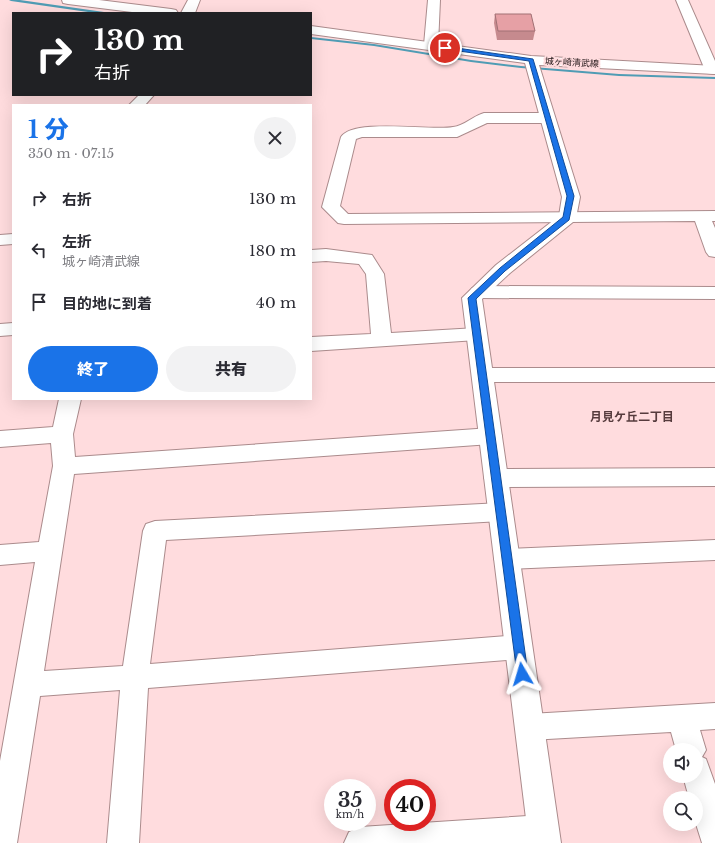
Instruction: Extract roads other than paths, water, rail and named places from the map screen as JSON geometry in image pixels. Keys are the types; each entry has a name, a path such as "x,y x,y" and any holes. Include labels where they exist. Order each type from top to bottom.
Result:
{"street":[{"path":"68,0 163,12"},
{"path":"188,12 194,0"},
{"path":"431,46 434,0"},
{"path":"682,0 714,70"},
{"name":"城ヶ崎清武線","path":"312,30 431,46 533,66 714,70"},
{"path":"360,843 544,836 472,298 502,269 567,218 571,196 533,66"},
{"path":"138,104 146,96"},
{"path":"547,118 484,118 458,132 359,132 349,138 331,207 344,220 709,217 715,252"},
{"path":"0,240 12,239"},
{"path":"312,256 326,255 365,259 375,274 382,340"},
{"path":"479,292 715,293"},
{"path":"0,330 12,329"},
{"path":"312,344 477,334"},
{"path":"482,374 715,375"},
{"path":"1,843 5,782 28,684 48,550 64,466 62,434 70,400"},
{"path":"0,439 62,434"},
{"path":"64,466 491,436"},
{"path":"496,478 715,477"},
{"path":"123,843 135,677 155,531 501,512"},
{"path":"0,555 48,550"},
{"path":"507,559 715,550"},
{"path":"28,684 519,647"},
{"path":"530,727 715,716"},
{"path":"682,718 689,743"},
{"path":"700,783 715,838"}],"waterway":[{"path":"11,0 97,12"},
{"path":"312,38 374,45 471,61 521,67 619,75 715,78"}],"district":[{"name":"月見ケ丘二丁目","path":"632,416"}]}
